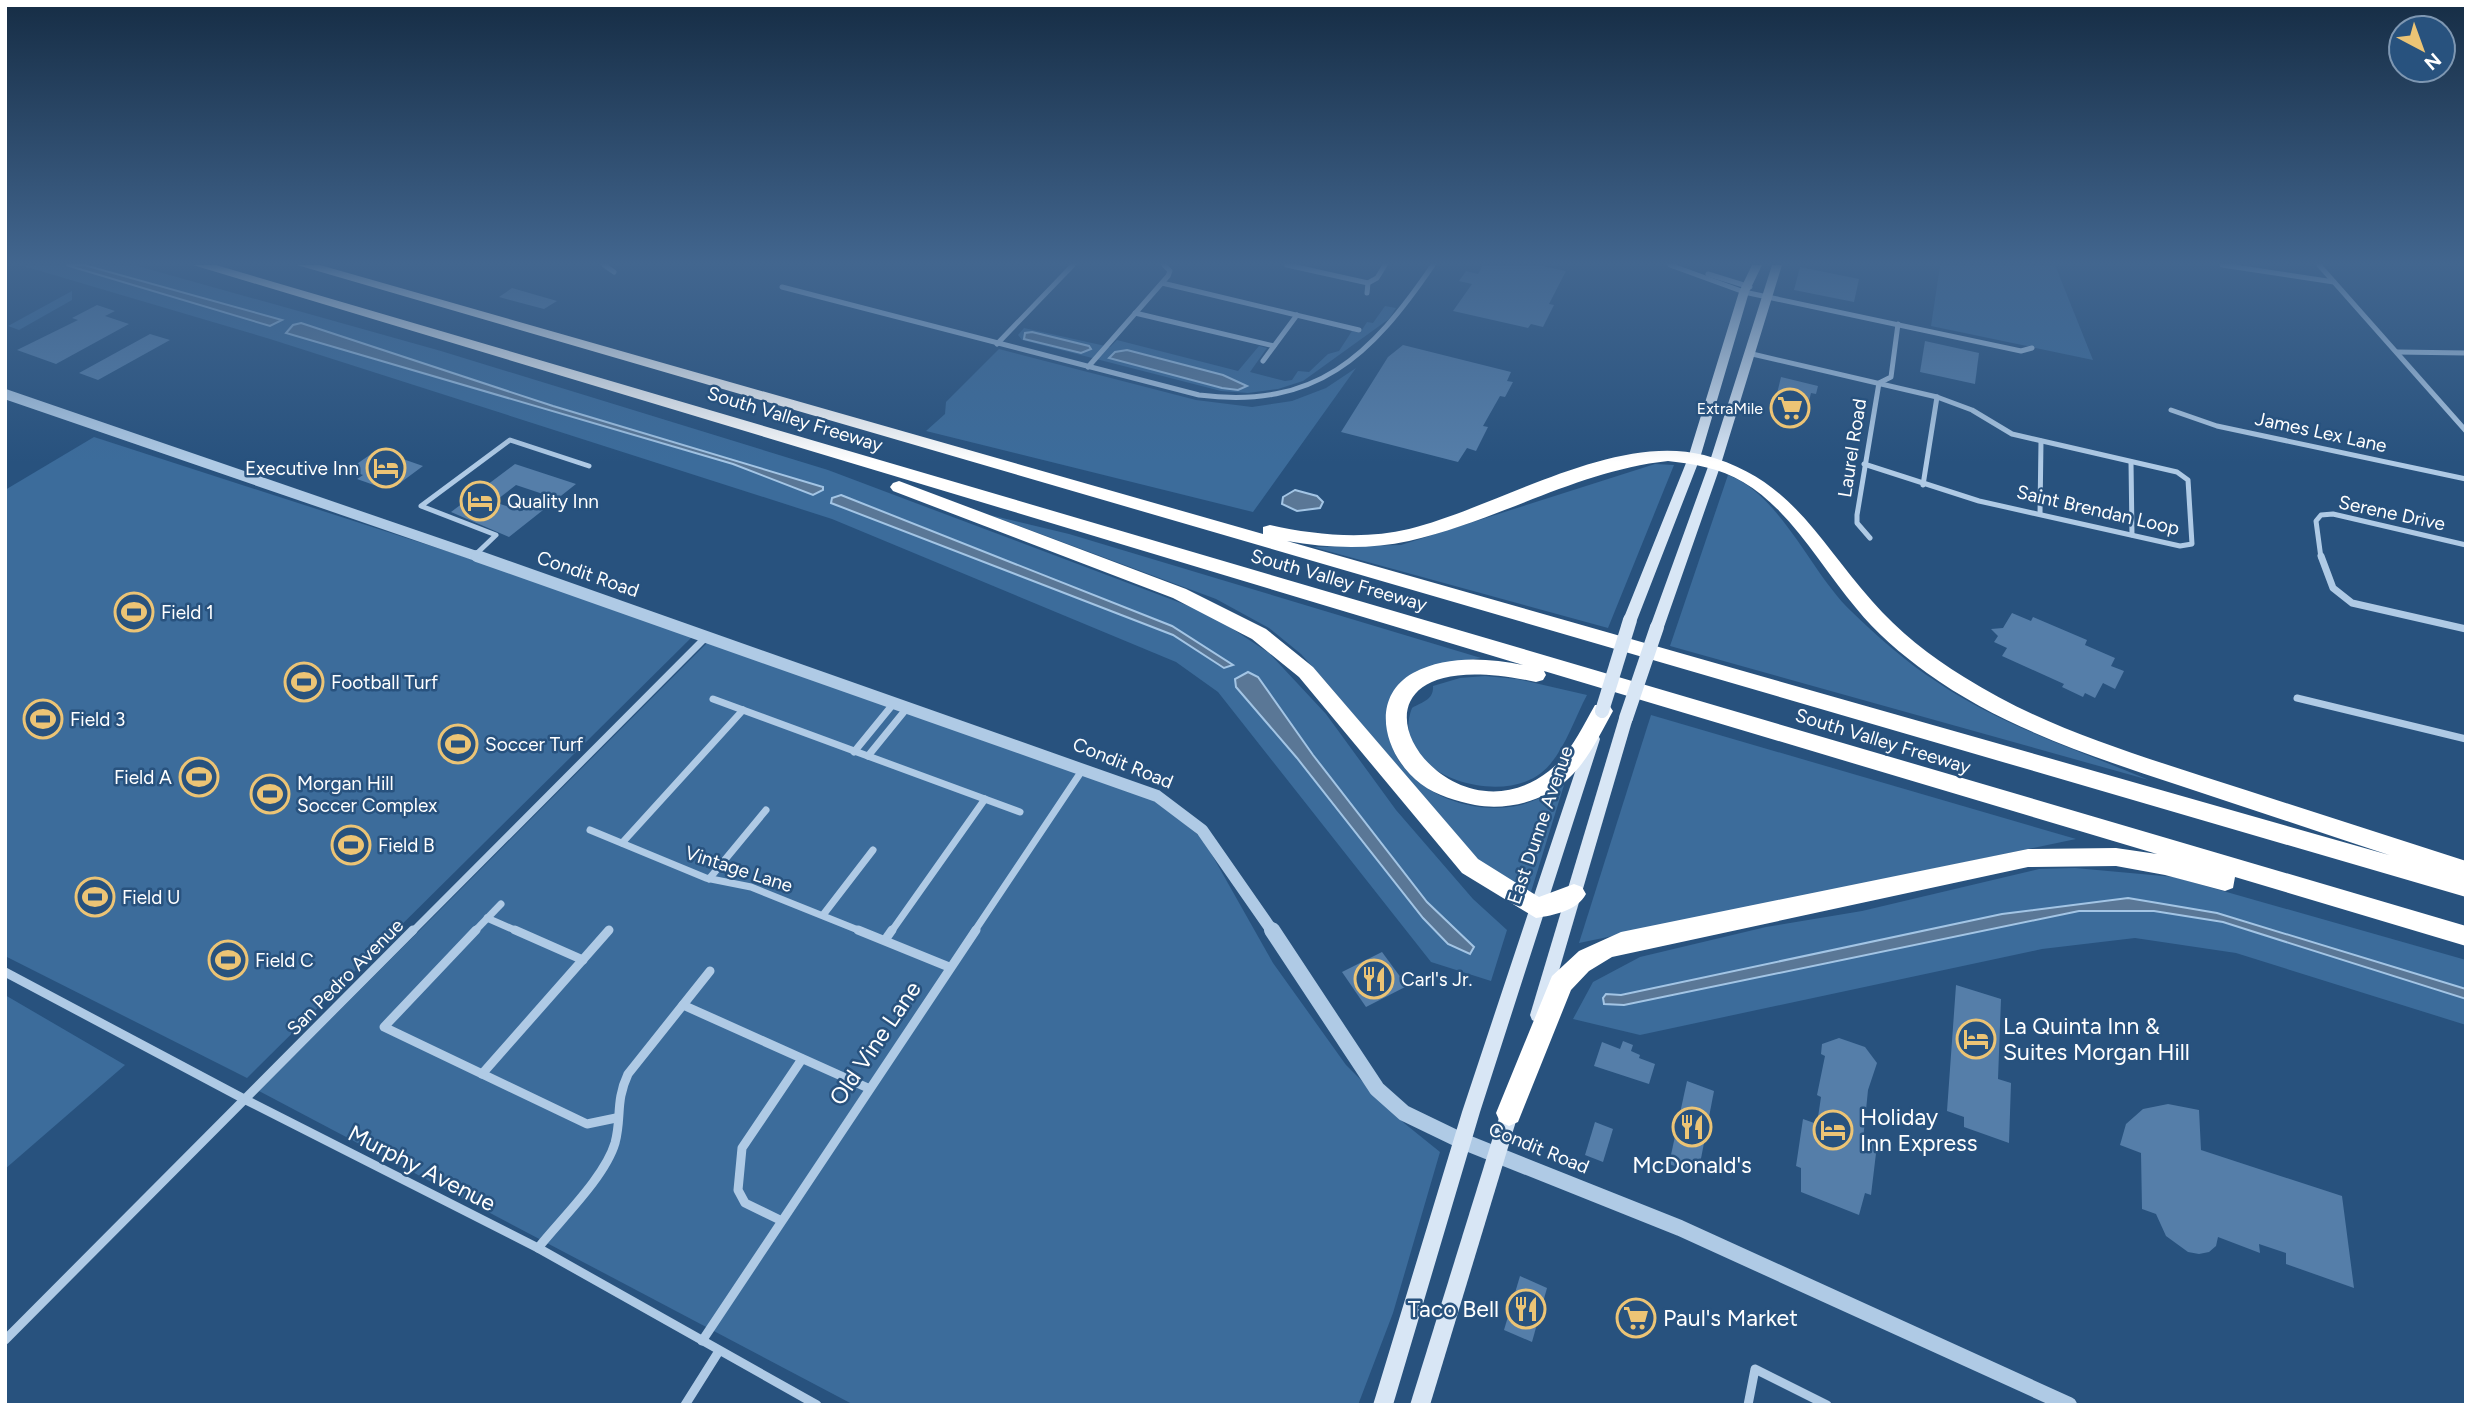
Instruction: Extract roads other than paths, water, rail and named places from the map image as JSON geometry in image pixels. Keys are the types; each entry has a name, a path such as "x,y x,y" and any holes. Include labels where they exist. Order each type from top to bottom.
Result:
{"highway":[{"name":"South Valley Freeway","path":"420,331 2466,937"},
{"name":"South Valley Freeway","path":"531,331 2466,887"},
{"path":"815,449 835,462 1170,590 1250,626 1279,647 1306,672 1470,866 1535,908 1555,905 1574,894"},
{"path":"1098,495 1299,537 1373,540 1430,529 1617,463 1656,457 1693,457 1740,473 1763,487 1891,632 1937,670 1992,704 2070,740 2466,871"},
{"path":"1602,711 1579,750 1555,778 1533,791 1496,799 1458,794 1431,781 1402,751 1394,724 1401,699 1419,681 1450,668 1481,667 1544,677 1787,736"},
{"path":"1509,1113 1562,984 1573,970 1602,949 1641,937 2028,858 2094,855 2141,860 2466,937"}],"main road":[{"name":"East Dunne Avenue","path":"1383,1405 1535,908 1630,620 1693,457 1733,331"},
{"path":"1420,1405 1626,718 1714,464 1755,331"}],"street":[{"path":"947,331 1221,399 1261,400 1294,393 1321,381 1385,331"},
{"path":"997,344 1010,331"},
{"path":"1088,367 1120,331"},
{"path":"1210,331 1274,346"},
{"path":"1263,361 1285,331"},
{"name":"Laurel Road","path":"1870,538 1857,523 1864,464 1879,383 1891,377 1897,331"},
{"path":"1929,331 2021,351 2032,348"},
{"path":"2378,331 2466,431"},
{"path":"2397,352 2466,354"},
{"name":"Saint Brendan Loop","path":"1748,353 1937,397 1972,410 2012,434 2177,472 2188,480 2192,544 2180,546 2040,514 1923,485 1864,464"},
{"name":"Condit Road","path":"5,394 707,636 1157,796 1202,830 1377,1089 1404,1113 1462,1141 1680,1228 2038,1398 2069,1405"},
{"path":"1923,485 1937,397"},
{"name":"James Lex Lane","path":"2171,410 2217,426 2466,479"},
{"path":"474,556 496,536 421,506 510,440 589,466"},
{"path":"2040,514 2041,441"},
{"path":"2131,462 2132,535"},
{"name":"Serene Drive","path":"2466,545 2333,514 2321,515 2316,521 2328,585 2337,595 2351,603 2466,629"},
{"name":"San Pedro Avenue","path":"5,1340 707,636"},
{"path":"2297,698 2466,739"},
{"path":"713,699 1020,812"},
{"path":"854,752 894,703"},
{"path":"868,756 908,707"},
{"path":"622,843 743,710"},
{"name":"Old Vine Lane","path":"702,1341 1083,768"},
{"path":"885,940 985,799"},
{"path":"709,879 766,810"},
{"name":"Vintage Lane","path":"590,830 709,879 751,887 949,967"},
{"path":"823,915 873,850"},
{"path":"500,904 384,1027 587,1124 616,1118"},
{"path":"487,918 583,960"},
{"path":"482,1074 609,930"},
{"path":"538,1248 604,1164 615,1142 619,1094 628,1074 710,971"},
{"name":"Murphy Avenue","path":"5,972 246,1100 538,1248 817,1405"},
{"path":"683,1005 868,1088"},
{"path":"780,1220 745,1203 738,1190 742,1148 802,1059"},
{"path":"685,1405 719,1351"},
{"path":"1748,1405 1755,1369 1827,1405"}],"place":[{"name":"ExtraMile","path":"1790,408"},
{"name":"Executive Inn","path":"386,468"},
{"name":"Quality Inn","path":"480,501"},
{"name":"Field 1","path":"134,612"},
{"name":"Football Turf","path":"304,682"},
{"name":"Field 3","path":"43,719"},
{"name":"Soccer Turf","path":"458,744"},
{"name":"Field A","path":"199,777"},
{"name":"Morgan Hill Soccer Complex","path":"270,794"},
{"name":"Field B","path":"351,845"},
{"name":"Field U","path":"95,897"},
{"name":"Field C","path":"228,960"},
{"name":"Carl's Jr.","path":"1374,979"},
{"name":"La Quinta Inn & Suites Morgan Hill","path":"1976,1039"},
{"name":"McDonald's","path":"1692,1127"},
{"name":"Holiday Inn Express","path":"1833,1130"},
{"name":"Taco Bell","path":"1526,1309"},
{"name":"Paul's Market","path":"1636,1318"}]}
